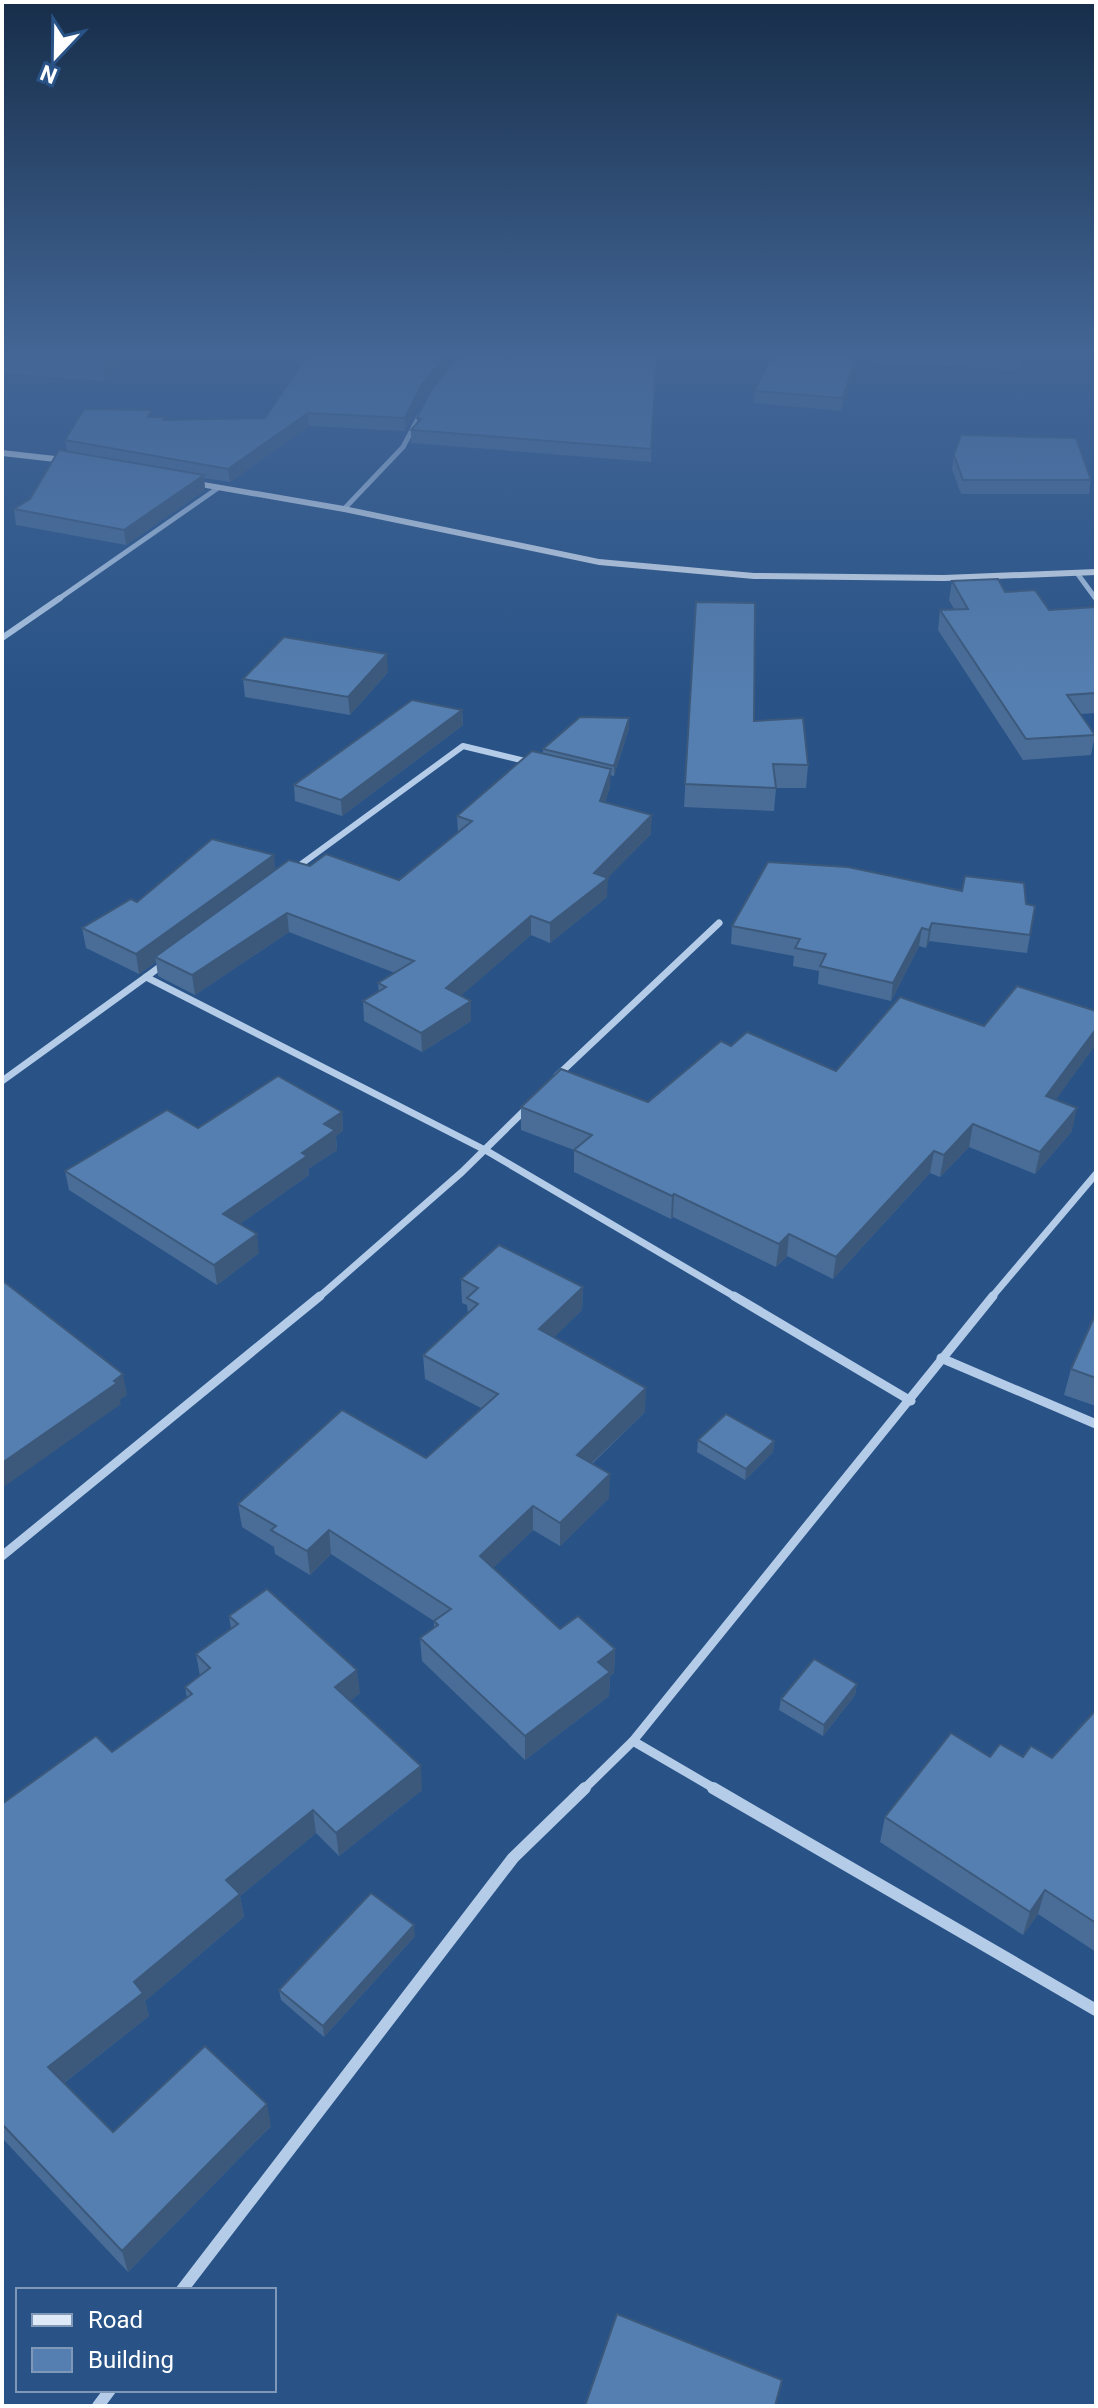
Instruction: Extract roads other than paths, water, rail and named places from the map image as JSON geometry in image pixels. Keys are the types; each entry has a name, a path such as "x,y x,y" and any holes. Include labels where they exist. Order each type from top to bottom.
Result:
{"main road":[{"path":"176,480 344,509 599,562 754,576 944,578 1096,572"}],"street":[{"path":"344,509 385,466"},
{"path":"2,638 218,488"},
{"path":"1077,573 1096,599"},
{"path":"285,875 463,746 538,764"},
{"path":"552,1082 584,1047 719,923"},
{"path":"2,1081 171,959"},
{"path":"146,977 487,1151 911,1401"},
{"path":"2,1556 117,1467 487,1151 541,1093"},
{"path":"184,2288 513,1858 633,1741 911,1401 941,1358 1096,1174"},
{"path":"941,1358 1096,1424"},
{"path":"633,1741 1096,2010"}]}
